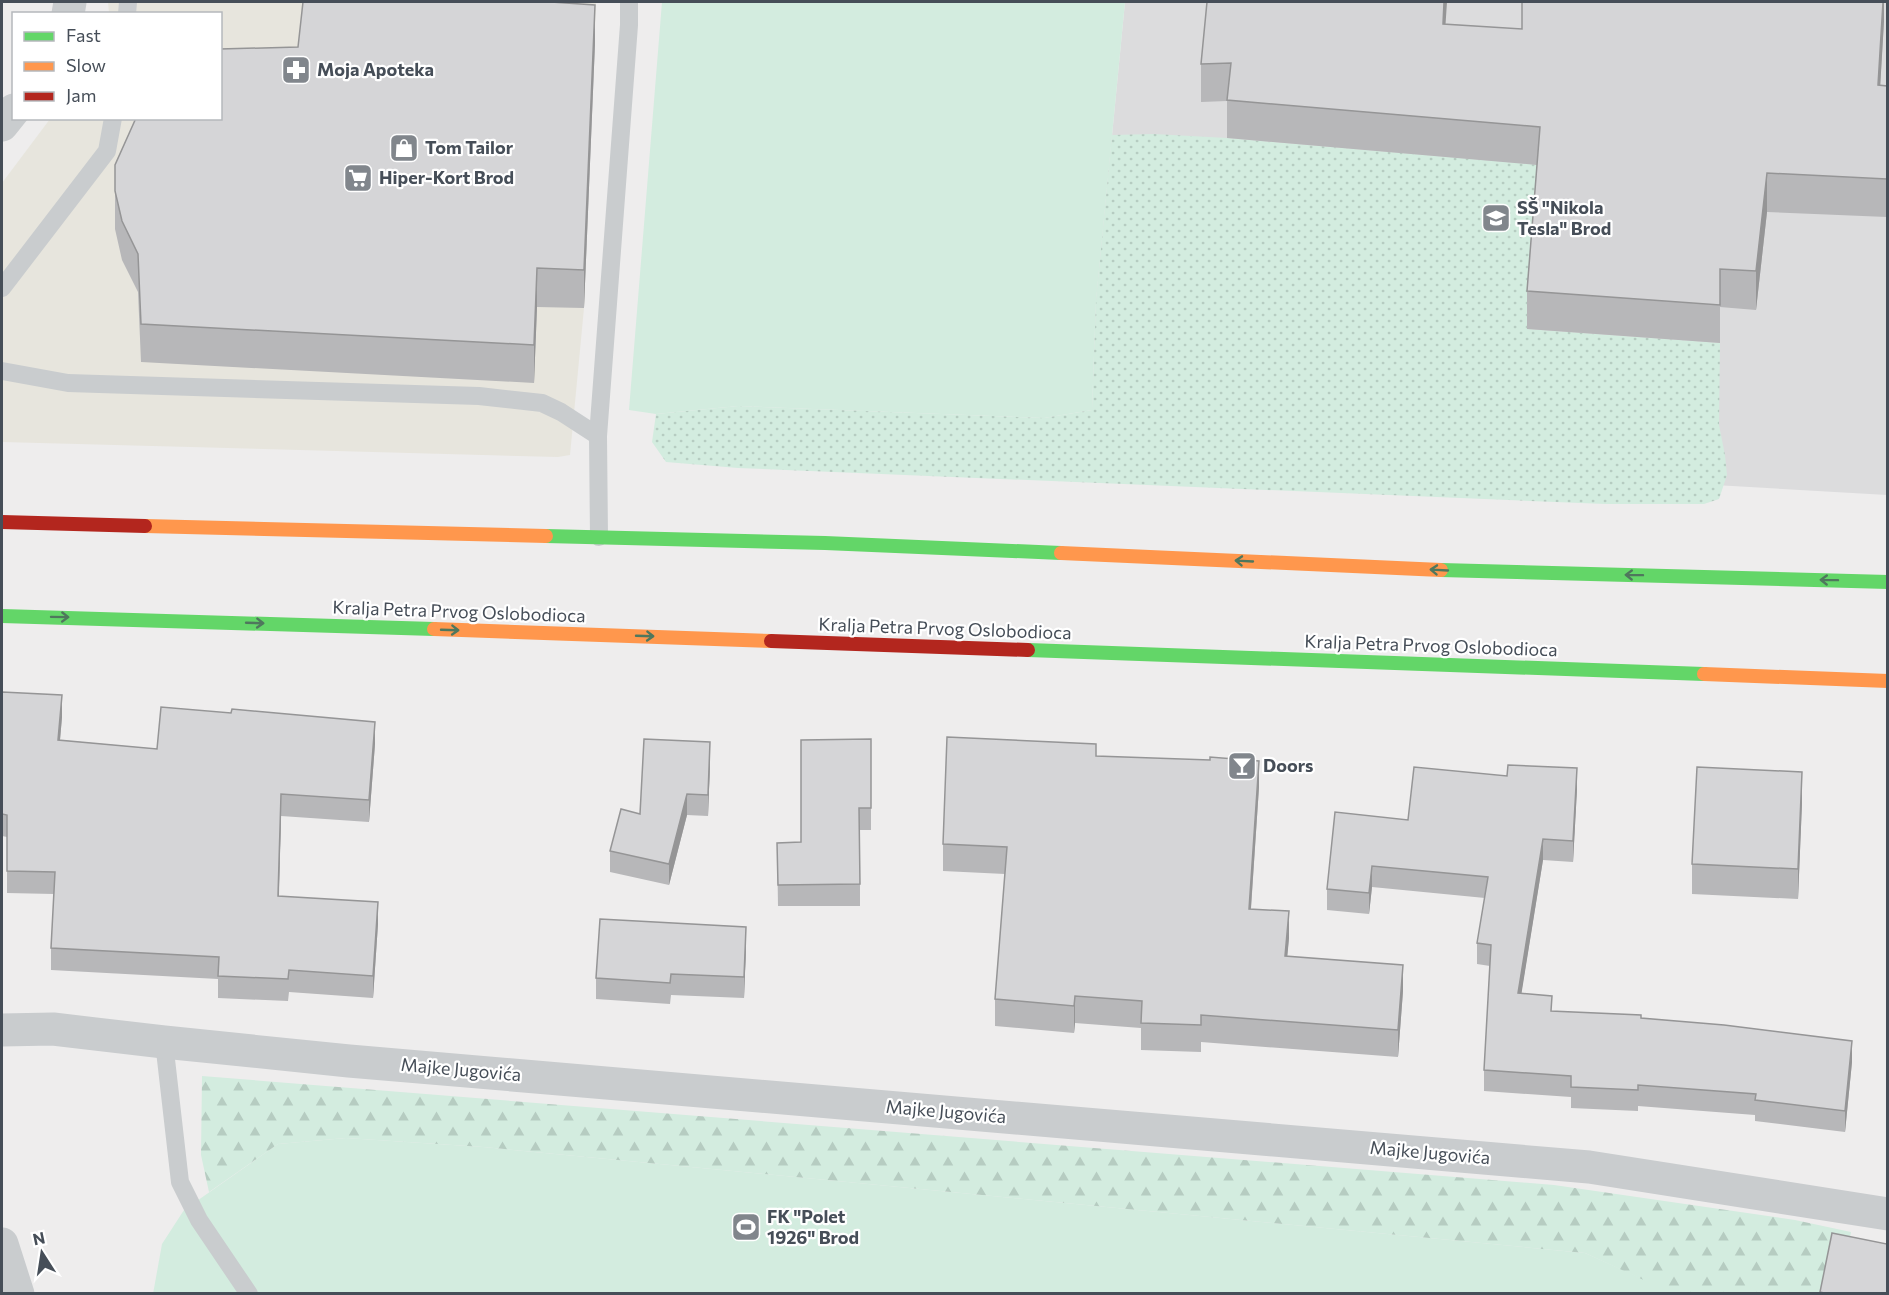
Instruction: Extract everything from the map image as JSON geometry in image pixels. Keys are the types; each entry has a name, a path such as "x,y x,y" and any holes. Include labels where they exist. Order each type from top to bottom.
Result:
{"main road":[{"path":"2,522 837,543 1484,572 1887,582"},
{"name":"Kralja Petra Prvog Oslobodioca","path":"2,616 229,622 1887,681"}],"street":[{"name":"Majke Jugovića","path":"2,1030 52,1029 385,1064 1589,1167 1887,1214"},
{"path":"2,1244 18,1293"}],"lane":[{"path":"599,537 598,436 629,2"},
{"path":"2,288 107,151 113,120"},
{"path":"2,371 68,383 479,396 542,403 561,412 598,436"},
{"path":"164,1042 180,1182 199,1220 249,1293"}],"shaded area":[{"path":"108,2 596,2 584,308 570,455 558,457 2,442 2,183 49,120 222,120 222,12 109,12"},
{"name":"SŠ \"Nikola Tesla\" Brod","path":"1125,2 1887,3 1887,495 1091,449 1096,301"}],"green space":[{"path":"662,2 1125,2 1096,301 1092,410 1044,418 738,406 656,414 629,410"},
{"path":"1154,134 1227,138 1540,165 1527,329 1720,343 1719,425 1727,475 1719,499 1704,504 1605,504 738,468 666,462 652,442 656,414 738,406 1044,418 1092,410 1096,301 1112,135"},
{"path":"202,1076 1554,1185 1795,1220 1851,1232 1840,1293 1674,1294 1585,1253 483,1147 346,1138 278,1144 209,1192 201,1155"},
{"name":"FK \"Polet 1926\" Brod","path":"346,1138 483,1147 1585,1253 1674,1293 153,1294 162,1244 184,1210 278,1144"}],"building":[{"name":"Hiper-Kort Brod","path":"303,2 551,2 595,5 584,270 537,268 534,345 141,324 138,254 122,221 115,191 115,165 135,120 222,120 222,49 298,47"},
{"path":"1207,2 1444,2 1443,24 1522,29 1522,2 1883,2 1878,85 1887,86 1887,179 1767,173 1756,271 1720,269 1720,305 1527,291 1540,127 1227,100 1231,63 1201,64"},
{"path":"2,692 62,695 58,740 157,749 161,707 231,713 232,709 375,722 369,800 281,794 278,896 378,902 373,976 289,970 288,979 218,976 219,957 51,948 55,872 7,871 7,815 2,814"},
{"path":"947,737 1096,744 1096,756 1210,760 1210,757 1259,761 1249,909 1289,911 1285,956 1403,965 1398,1030 1201,1015 1201,1025 1141,1023 1142,1001 1075,996 1074,1006 995,999 1007,847 943,844"},
{"path":"644,739 710,742 708,795 687,794 669,864 610,851 621,809 640,814"},
{"path":"871,739 871,808 859,808 860,884 778,885 777,843 801,842 801,740"},
{"path":"1508,765 1577,768 1573,841 1543,839 1518,993 1552,996 1551,1011 1641,1015 1641,1018 1724,1025 1852,1041 1845,1111 1755,1100 1756,1094 1638,1085 1638,1090 1571,1087 1571,1076 1484,1070 1491,945 1477,943 1488,877 1372,866 1369,893 1327,889 1335,812 1408,820 1414,767 1507,776"},
{"path":"1697,767 1802,772 1798,869 1692,864"},
{"path":"600,919 746,927 744,977 671,974 670,983 596,978"},
{"path":"1832,1233 1887,1244 1887,1293 1820,1292"}],"traffic: fast":[{"path":"546,536 825,543 1061,553"},
{"path":"1441,570 1888,582"},
{"path":"2,616 434,629"},
{"path":"1028,650 1704,674"}],"traffic: slow":[{"path":"145,526 546,536"},
{"path":"1061,553 1441,570"},
{"path":"434,629 771,641"},
{"path":"1704,674 1888,681"}],"traffic: jam":[{"path":"2,522 145,526"},
{"path":"771,641 1028,650"}],"place":[{"name":"Moja Apoteka","path":"296,70"},
{"name":"Tom Tailor","path":"404,148"},
{"name":"Hiper-Kort Brod","path":"358,178"},
{"name":"SŠ \"Nikola Tesla\" Brod","path":"1496,218"},
{"name":"Doors","path":"1242,766"},
{"name":"FK \"Polet 1926\" Brod","path":"746,1227"}]}
